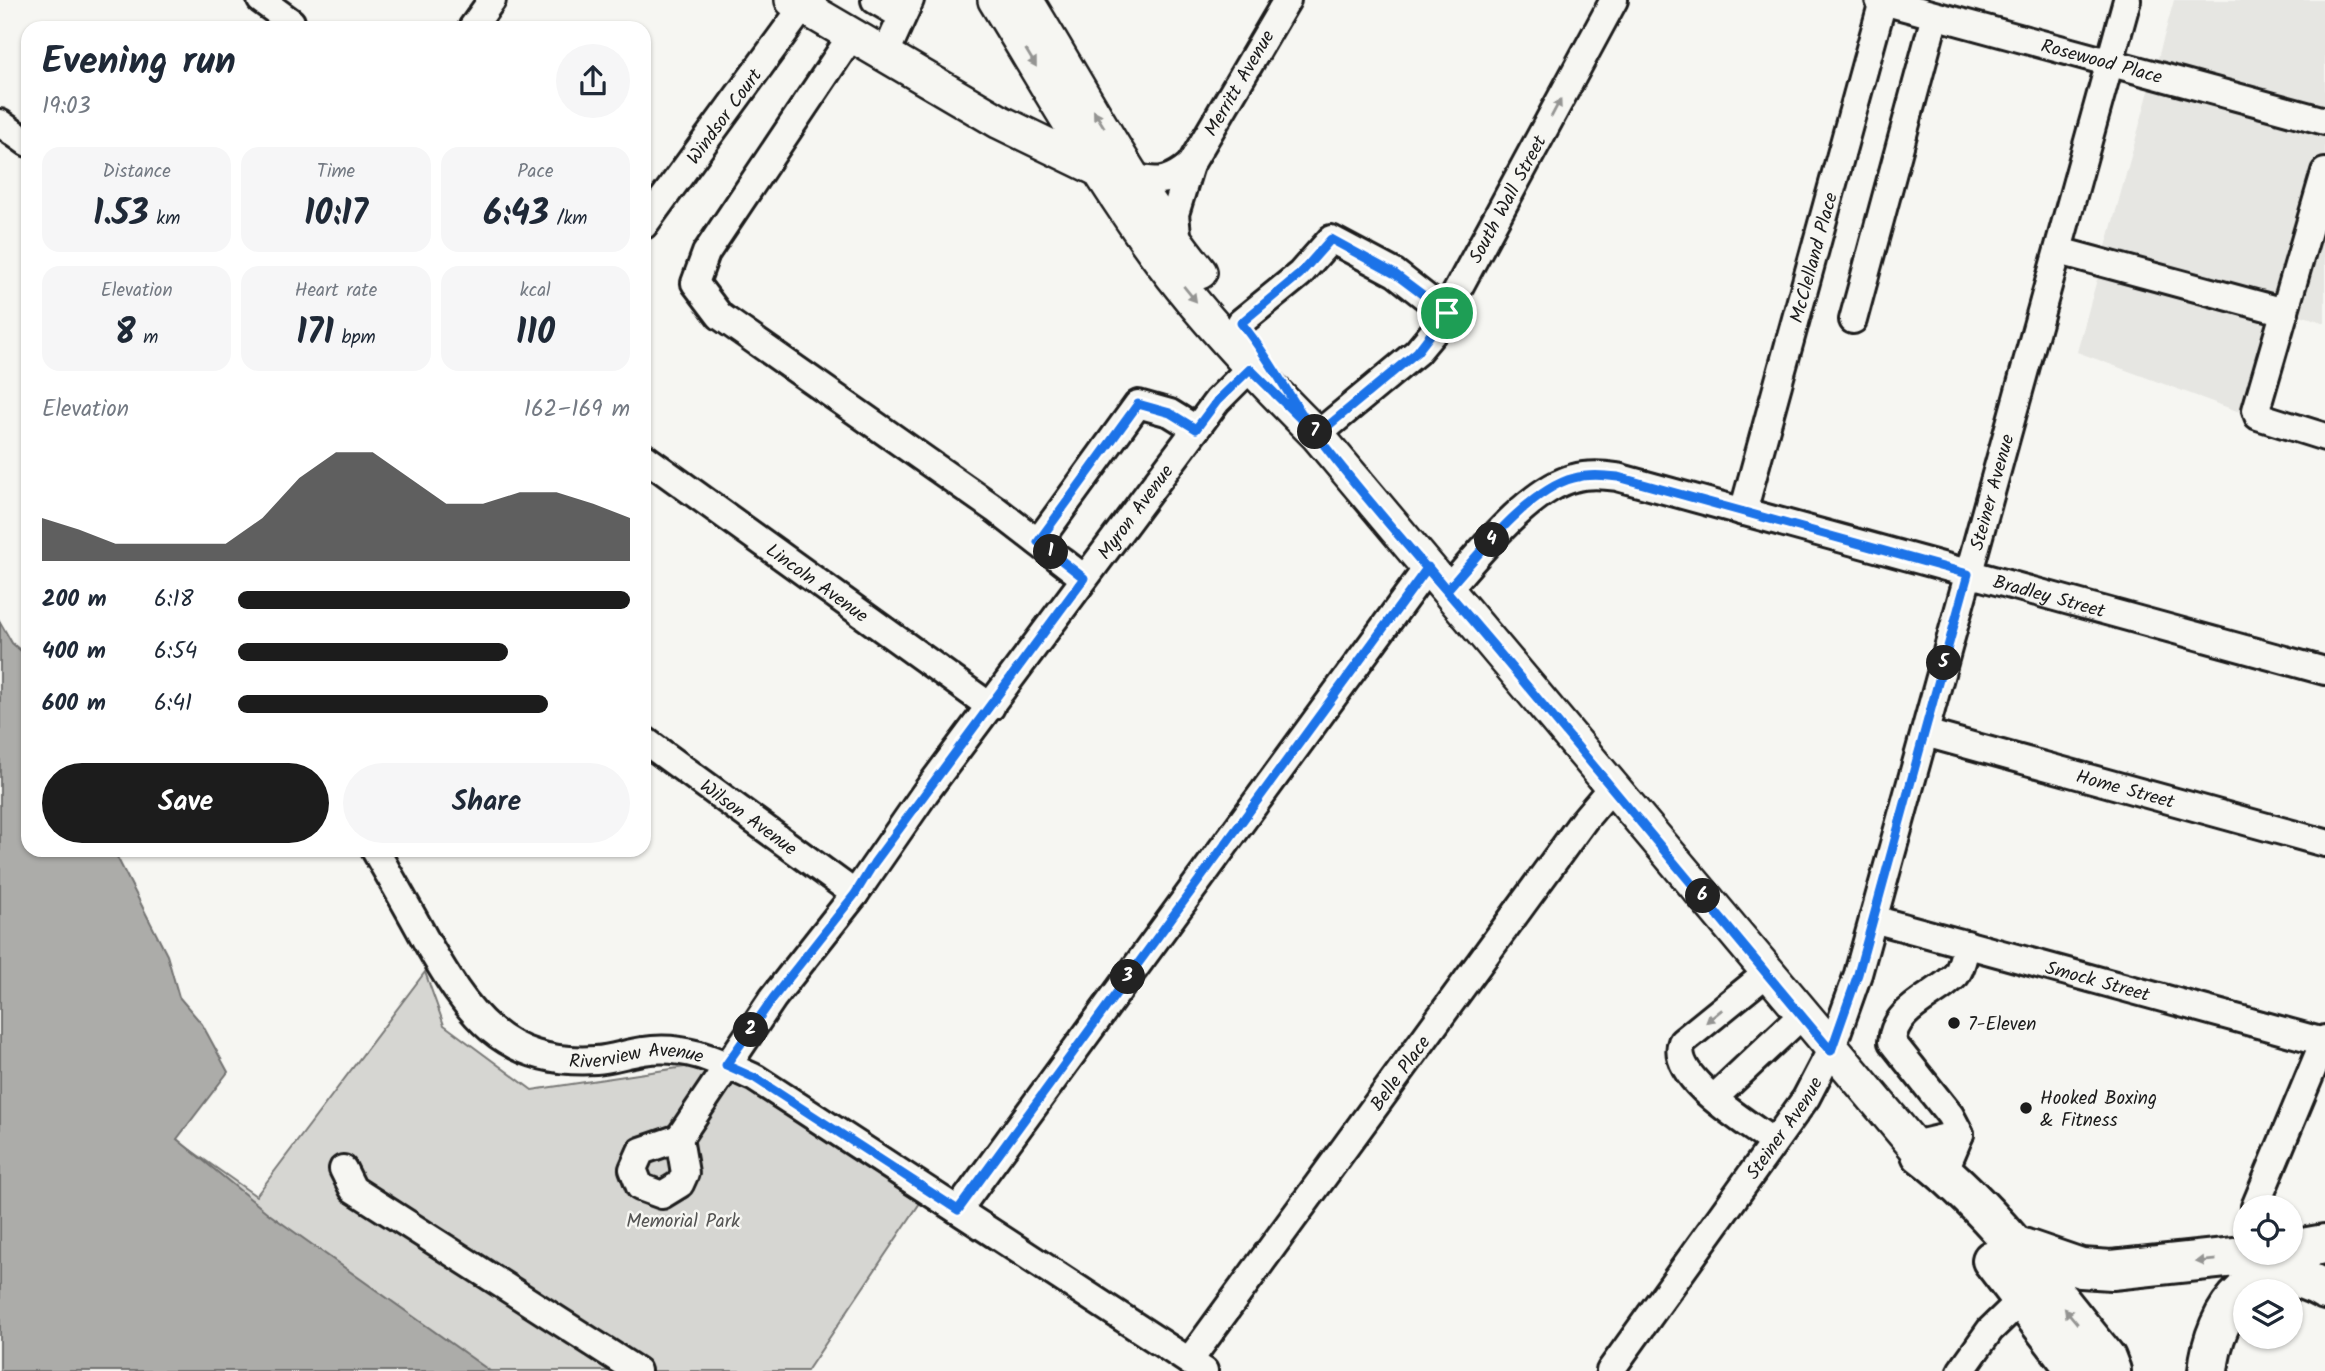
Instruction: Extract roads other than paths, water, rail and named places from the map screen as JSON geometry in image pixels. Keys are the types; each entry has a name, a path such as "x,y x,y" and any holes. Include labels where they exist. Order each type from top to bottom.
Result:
{"highway":[{"path":"1926,1157 2011,1244 2104,1368"},
{"path":"1926,1157 1967,1228 2022,1299 2104,1368"},
{"path":"2011,1244 2091,1270 2233,1257"},
{"path":"2303,1248 2325,1244"},
{"path":"2208,1371 2216,1328 2227,1308 2241,1293 2263,1281 2287,1278 2304,1280 2325,1290"}],"main road":[{"path":"995,0 1099,171"},
{"path":"1026,0 1134,177 1162,243"},
{"path":"801,2 1000,122 1099,171 1127,190 1250,369 1317,435 1831,1051 1926,1157"},
{"path":"1000,122 1162,243 1241,323 1268,356 1317,435"}],"street":[{"path":"261,0 289,21"},
{"path":"477,21 492,0"},
{"name":"Merritt Avenue","path":"1162,243 1175,214 1190,165 1287,0"},
{"name":"South Wall Street","path":"1317,435 1417,352 1447,313 1614,0"},
{"name":"Steiner Avenue","path":"1610,1371 1807,1098 1831,1051 1873,919 2127,0"},
{"name":"Rosewood Place","path":"1881,1 2325,121"},
{"name":"McClelland Place","path":"1743,512 1881,1"},
{"name":"Windsor Court","path":"651,215 801,2"},
{"path":"885,55 892,4"},
{"path":"1853,320 1936,16"},
{"path":"852,35 706,253 695,283 720,316 1038,542 1084,578"},
{"path":"0,123 21,138"},
{"name":"Merritt Avenue","path":"1134,177 1161,183 1175,178 1190,165"},
{"path":"2325,172 2256,410 2258,416 2325,437"},
{"path":"1241,323 1300,274 1331,239 1395,274 1447,313"},
{"path":"2059,251 2285,312"},
{"name":"Myron Avenue","path":"679,1138 773,998 855,894 881,853 1084,578 1217,401 1250,369"},
{"path":"1038,542 1138,404 1170,413 1196,429"},
{"name":"Lincoln Avenue","path":"651,462 991,707"},
{"name":"Bradley Street","path":"958,1210 1437,579 1549,490 1574,478 1618,477 2325,671"},
{"name":"Home Street","path":"1925,733 2325,843"},
{"name":"Wilson Avenue","path":"651,745 855,894"},
{"name":"Belle Place","path":"1196,1366 1584,820 1612,787"},
{"name":"Riverview Avenue","path":"379,857 457,995 478,1019 509,1042 527,1051 563,1059 596,1060 662,1049 692,1051 755,1078 1196,1366"},
{"name":"Smock Street","path":"1873,919 2324,1041"},
{"path":"1960,1134 1950,1115 1892,1042 1893,1032 1902,1017 1958,974 1967,944"},
{"path":"1767,972 1682,1042 1679,1049 1682,1062 1702,1090 1773,1142"},
{"path":"1714,1098 1802,1015"},
{"path":"2260,1195 2324,1041"},
{"path":"1926,1157 1960,1134"},
{"path":"1926,1157 1960,1134"},
{"path":"343,1169 353,1189 637,1371"},
{"path":"1963,1370 1990,1330 2022,1299"}],"place":[{"name":"7-Eleven","path":"1954,1023"},
{"name":"Hooked Boxing & Fitness","path":"2026,1108"}],"park label":[{"name":"Memorial Park","path":"683,1220"}]}
